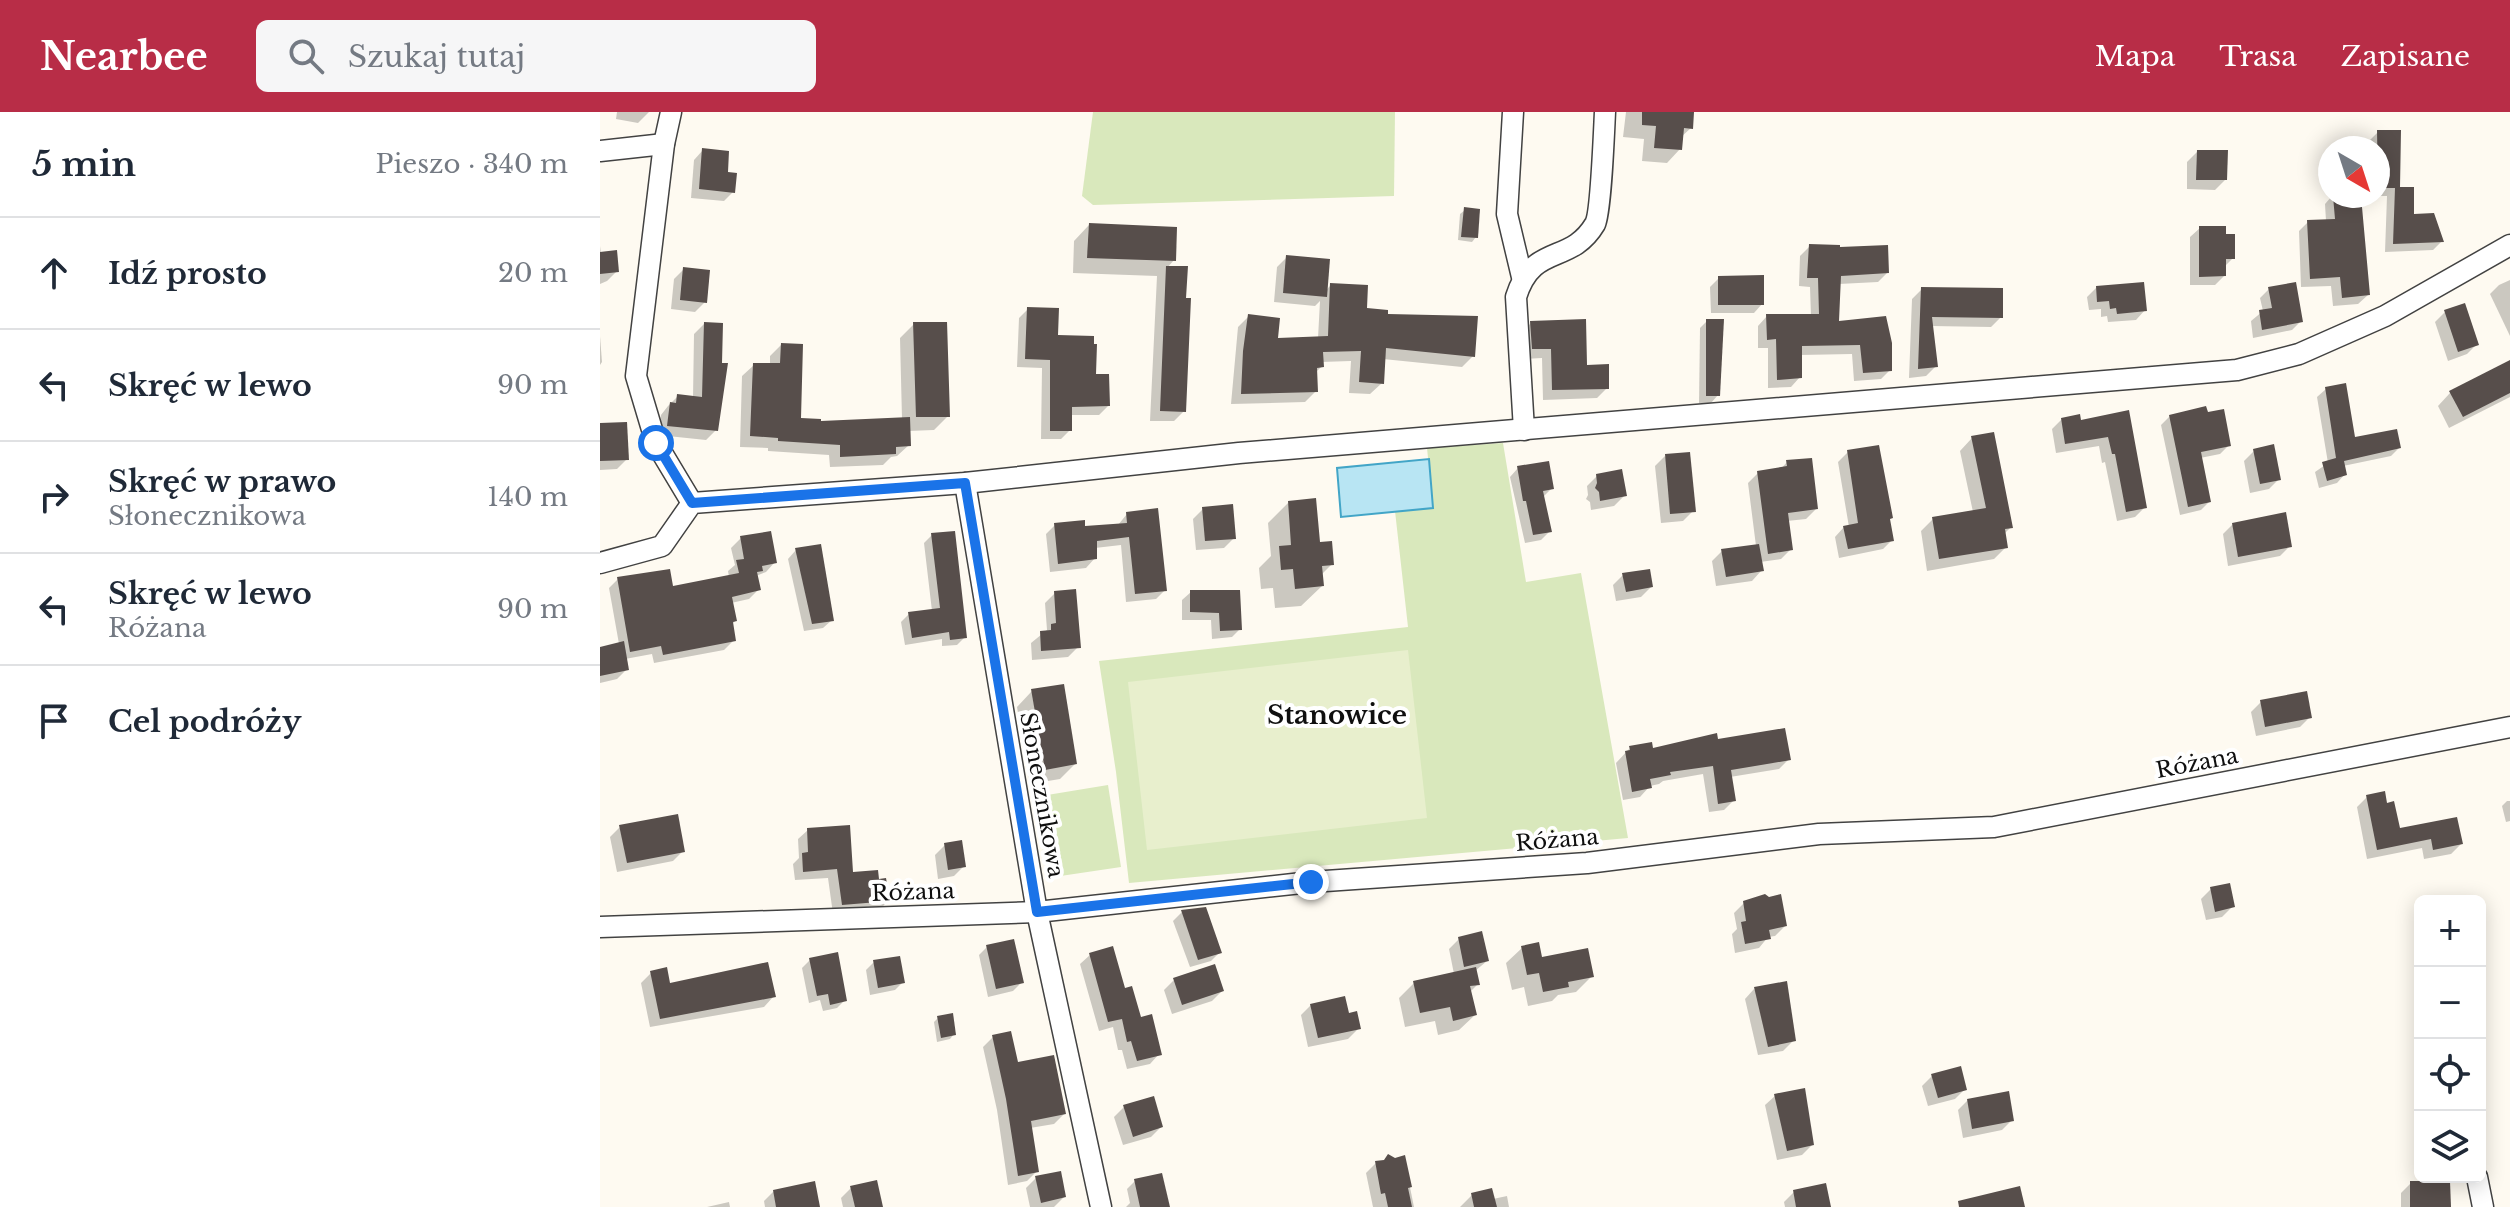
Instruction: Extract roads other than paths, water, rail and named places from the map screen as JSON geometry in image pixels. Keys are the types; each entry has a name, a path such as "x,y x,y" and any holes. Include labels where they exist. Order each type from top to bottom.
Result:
{"street":[{"path":"671,112 664,144 636,376 656,443 692,503"},
{"path":"1513,112 1507,214 1522,277"},
{"path":"1524,430 1516,297 1522,277 1537,261 1575,247 1596,222 1605,112"},
{"path":"600,151 664,144"},
{"path":"692,503 965,483 1239,453 2237,370 2299,354 2385,316 2510,245"},
{"name":"Słonecznikowa","path":"965,483 1037,912 1101,1207"},
{"path":"600,563 662,546 692,503"},
{"name":"Różana","path":"600,927 1037,912 1311,882 1587,863 1819,834 1994,827 2510,727"},
{"path":"2478,1183 2483,1207"}],"water":[{"path":"1429,459 1433,508 1341,517 1337,468"}],"district":[{"name":"Stanowice","path":"1337,715"}]}
